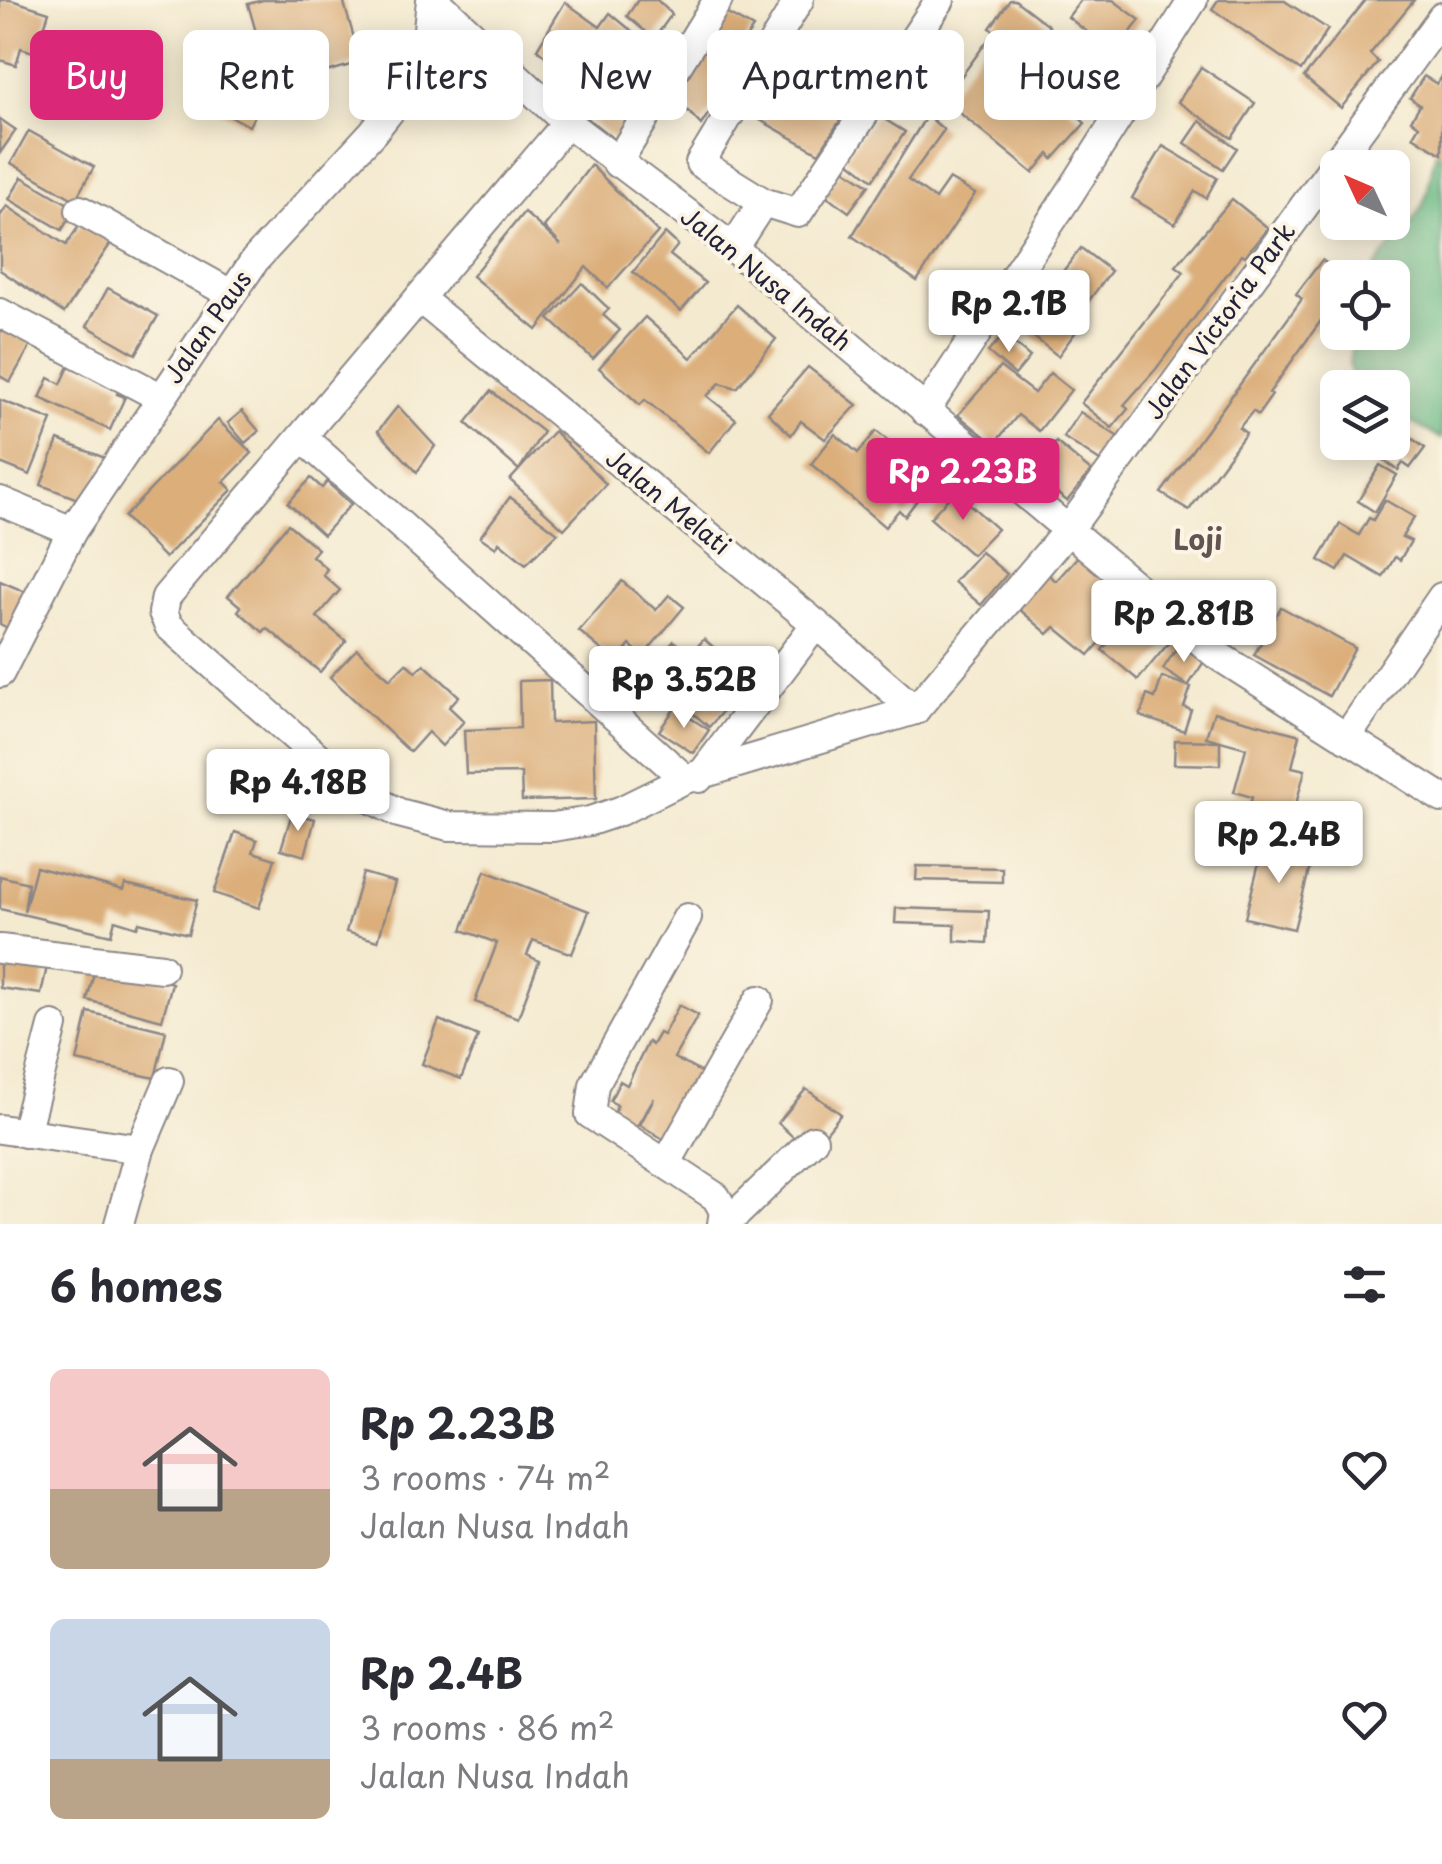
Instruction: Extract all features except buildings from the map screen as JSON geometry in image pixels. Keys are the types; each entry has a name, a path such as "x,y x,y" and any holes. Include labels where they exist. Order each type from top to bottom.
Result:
{"street":[{"name":"Jalan Nusa Indah","path":"433,0 567,123 733,248 1217,656 1442,798"},
{"name":"Jalan Paus","path":"0,673 72,531 231,294 275,234 373,132 400,98 427,39 433,0"},
{"path":"617,163 718,0"},
{"path":"799,0 700,163 763,202 798,213 940,0"},
{"path":"925,411 1193,0"},
{"name":"Jalan Victoria Park","path":"915,710 1068,529 1442,17"},
{"path":"567,123 166,597 163,613 169,626 356,790 399,813 449,826 552,827 590,821 692,778 915,710"},
{"path":"733,248 763,202"},
{"path":"80,210 231,294"},
{"name":"Jalan Melati","path":"419,298 915,710"},
{"path":"0,312 160,397"},
{"path":"303,438 692,778"},
{"path":"0,502 72,531"},
{"path":"1346,738 1442,598"},
{"path":"692,778 816,624"},
{"path":"687,918 594,1085 590,1114 716,1197 724,1210 724,1224"},
{"path":"0,949 162,968"},
{"path":"666,1164 760,1000"},
{"path":"54,1026 13,1131 140,1149"},
{"path":"119,1224 140,1149 169,1081"},
{"path":"724,1224 813,1140"}],"green space":[{"path":"1442,140 1442,439 1410,422 1410,370 1350,370 1349,365 1351,350 1410,350 1410,260 1380,260 1397,240 1410,240 1410,224 1428,191"}],"district":[{"name":"Loji","path":"1198,540"}]}
